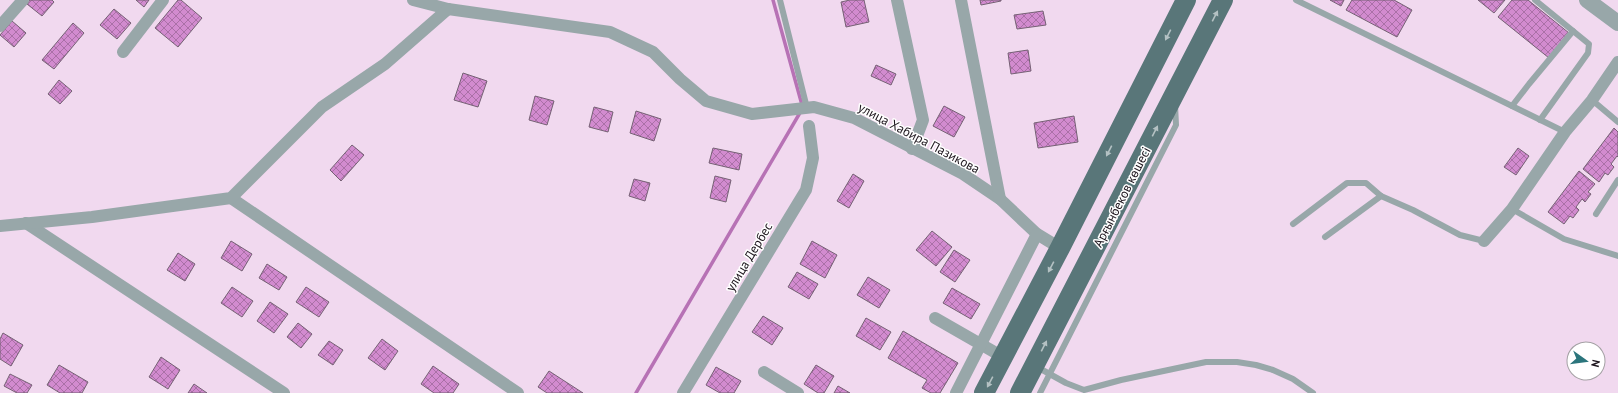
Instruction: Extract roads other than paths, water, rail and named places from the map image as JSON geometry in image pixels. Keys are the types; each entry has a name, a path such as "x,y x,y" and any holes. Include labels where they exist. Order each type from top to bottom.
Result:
{"main road":[{"path":"984,393 1004,357 1186,0"},
{"name":"Арғынбеков көшесі","path":"1020,393 1042,370 1175,94 1223,0"}],"street":[{"path":"0,26 23,0"},
{"path":"123,52 163,0"},
{"name":"улица Хабира Пазикова","path":"414,0 448,9 610,32 654,52 680,79 706,101 752,114 814,107 854,118 963,174 1000,200 1037,234 1060,248"},
{"path":"897,0 922,120 912,149"},
{"path":"961,0 1000,200"},
{"path":"1587,0 1618,23"},
{"path":"0,226 92,217 231,198 322,108 385,64 448,9"},
{"path":"1484,241 1512,209 1565,132 1592,100 1618,62"},
{"name":"улица Дербес","path":"684,393 806,190 813,158 809,126"},
{"path":"231,198 518,393"},
{"path":"26,223 284,393"},
{"path":"956,393 1037,234"},
{"path":"935,318 1004,357"},
{"path":"764,372 798,393"}],"lane":[{"path":"780,0 807,108"},
{"path":"1296,0 1565,132"},
{"path":"1535,0 1589,44 1588,53 1540,120"},
{"path":"1512,106 1574,31"},
{"path":"1592,100 1618,122"},
{"path":"1596,214 1618,180"},
{"path":"1293,224 1348,184 1366,183 1381,196 1413,210 1460,235 1484,241"},
{"path":"1325,237 1381,196"},
{"path":"1512,209 1564,239 1618,256"},
{"path":"1040,393 1042,370 1066,383 1084,390 1121,380 1206,362 1237,362 1256,365 1273,370 1293,379 1313,393"}],"waterway":[{"path":"773,0 802,105"},
{"path":"636,393 801,111"}]}
